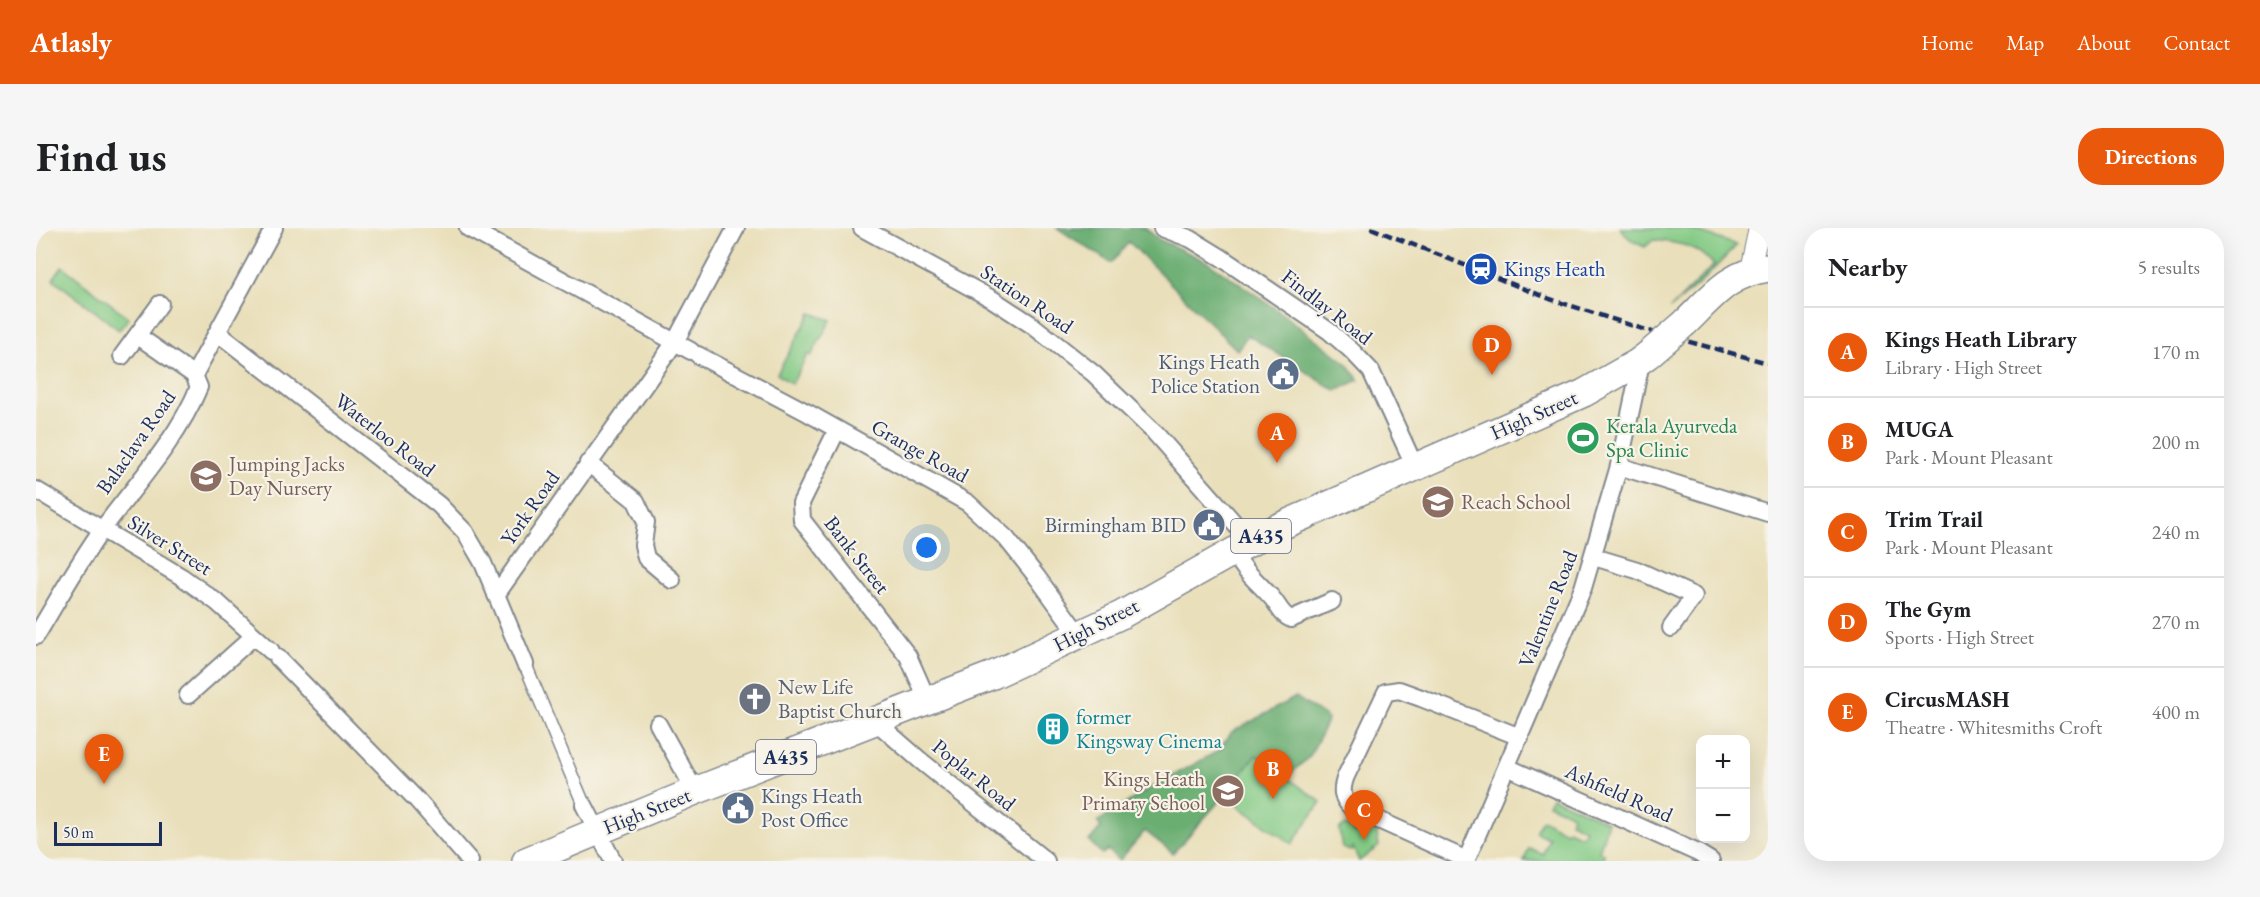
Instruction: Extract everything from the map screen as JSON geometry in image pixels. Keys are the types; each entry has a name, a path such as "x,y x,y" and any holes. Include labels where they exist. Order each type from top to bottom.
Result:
{"highway":[{"name":"A435","path":"1643,359 1728,282 1759,269"},
{"name":"High Street","path":"526,861 695,791 813,747 993,675 1121,615 1242,546 1584,393 1643,359"}],"street":[{"path":"194,375 274,228"},
{"name":"Grange Road","path":"468,228 968,503 1006,538 1079,635"},
{"name":"York Road","path":"496,595 675,342 736,228"},
{"name":"Station Road","path":"862,228 992,299 1032,325 1094,374 1153,431 1242,546 1247,573 1273,599 1285,617 1291,619 1332,601"},
{"name":"Findlay Road","path":"1162,228 1191,238 1222,258 1329,331 1352,351 1371,371 1415,467"},
{"path":"1759,269 1760,228"},
{"path":"122,356 160,304"},
{"name":"Waterloo Road","path":"218,333 439,505 465,532 483,563 496,595"},
{"name":"Balaclava Road","path":"36,636 102,529 153,464 193,402 199,387 194,375 138,336"},
{"name":"Valentine Road","path":"1466,861 1570,620 1594,557 1619,466 1643,359"},
{"name":"Bank Street","path":"837,430 801,503 802,520 908,656 928,701"},
{"path":"588,463 636,501 646,522 643,545 646,558 672,580"},
{"path":"1619,466 1768,513"},
{"name":"Silver Street","path":"36,490 208,596 274,655 417,800 470,861"},
{"path":"1594,557 1637,570 1694,596 1671,628"},
{"path":"496,595 584,805 613,861"},
{"path":"188,695 254,636"},
{"path":"1466,861 1352,808 1346,803 1341,788 1346,776 1386,692 1399,690 1520,737"},
{"name":"Poplar Road","path":"875,721 1046,861"},
{"path":"658,724 695,791"},
{"name":"Ashfield Road","path":"1507,767 1698,853 1711,861"}],"green space":[{"path":"1057,228 1145,228 1160,240 1208,262 1272,306 1348,364 1359,380 1336,391 1248,335 1237,350 1129,242 1111,263"},
{"path":"1620,228 1686,228 1737,245 1699,284 1670,309 1714,265 1700,253 1679,244 1653,240 1645,247 1632,241"},
{"path":"62,266 129,318 119,330 53,279"},
{"path":"811,313 831,320 811,356 808,354 792,384 777,374"},
{"path":"1296,697 1328,719 1310,756 1287,777 1256,755 1224,796 1173,853 1145,831 1119,861 1108,850 1102,854 1089,841 1101,827 1097,822 1149,789 1220,750 1230,733"},
{"path":"1256,755 1321,802 1292,844 1224,796"},
{"path":"1552,797 1608,822 1599,852 1604,854 1603,861 1524,861 1529,848 1543,854 1549,838 1535,832 1542,819 1566,832 1568,830 1581,836 1585,829 1570,822 1573,815 1548,804"},
{"path":"1344,826 1351,827 1355,833 1376,828 1379,846 1359,861 1353,847 1351,851 1342,848 1339,829"}],"railway":[{"path":"1371,228 1550,299 1649,331 1768,363"}],"place":[{"name":"Kings Heath","path":"1481,269"},
{"name":"Kings Heath Police Station","path":"1283,374"},
{"name":"The Gym","path":"1492,375"},
{"name":"Kerala Ayurveda Spa Clinic","path":"1583,438"},
{"name":"Kings Heath Library","path":"1277,463"},
{"name":"Jumping Jacks Day Nursery","path":"206,476"},
{"name":"Reach School","path":"1438,502"},
{"name":"Birmingham BID","path":"1209,525"},
{"name":"New Life Baptist Church","path":"755,699"},
{"name":"former Kingsway Cinema","path":"1053,729"},
{"name":"CircusMASH","path":"104,784"},
{"name":"Kings Heath Primary School","path":"1228,791"},
{"name":"MUGA","path":"1273,799"},
{"name":"Kings Heath Post Office","path":"738,808"},
{"name":"Trim Trail","path":"1364,840"}]}
